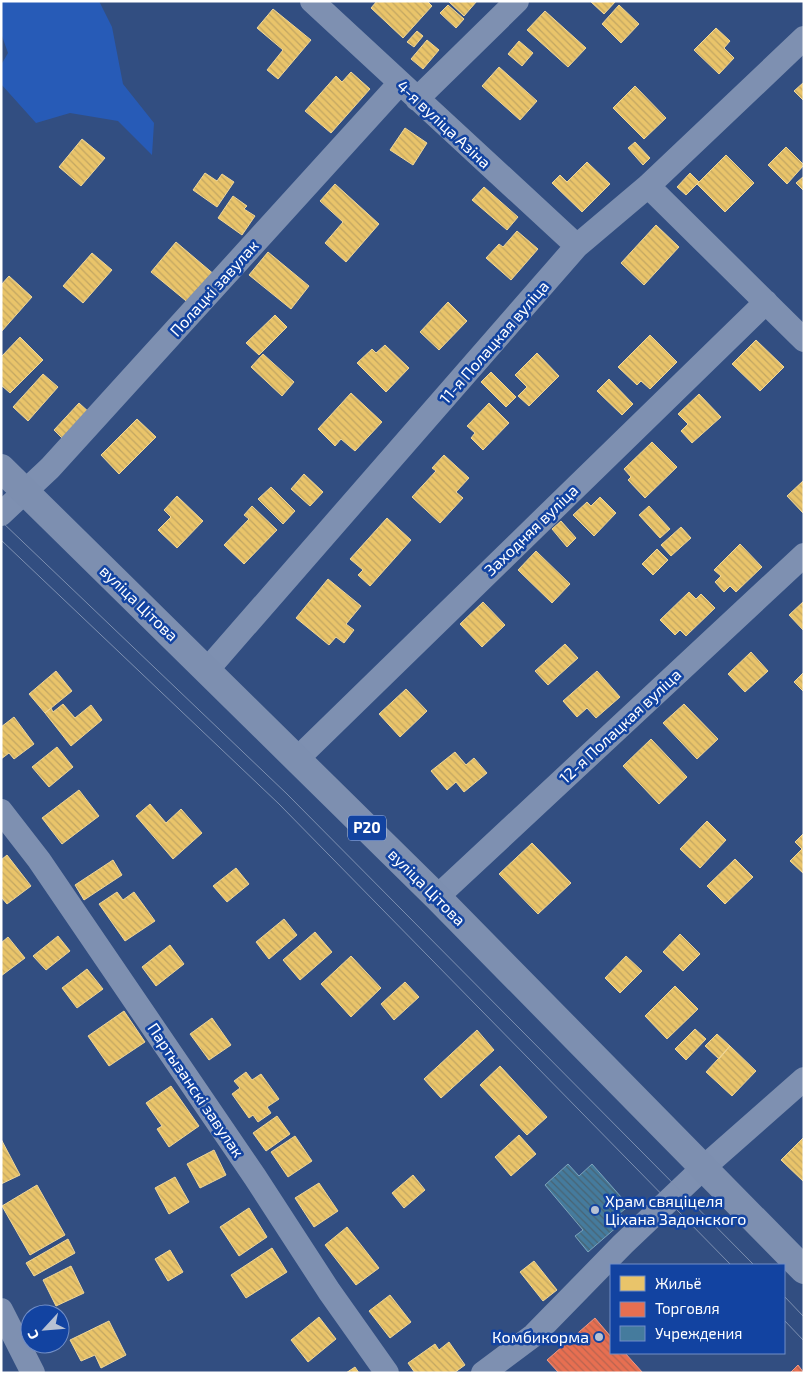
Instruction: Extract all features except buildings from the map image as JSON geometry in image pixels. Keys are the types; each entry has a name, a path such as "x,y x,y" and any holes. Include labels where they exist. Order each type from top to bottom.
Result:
{"main road":[{"name":"вуліца Цітова","path":"1,468 437,897 804,1270"}],"street":[{"name":"4-я вуліца Азіна","path":"312,1 577,246"},
{"name":"Полацкі завулак","path":"1,514 50,468 409,91 517,1"},
{"name":"11-я Полацкая вуліца","path":"207,670 577,246 648,186 804,38"},
{"path":"648,186 804,340"},
{"name":"Заходняя вуліца","path":"297,759 325,729 766,302"},
{"name":"12-я Полацкая вуліца","path":"437,897 804,555"},
{"name":"Партызанскі завулак","path":"1,811 39,860 256,1177 329,1291 388,1373"},
{"path":"483,1373 534,1335 623,1244 703,1168 804,1079"},
{"path":"1,1310 33,1373"}],"shaded area":[{"path":"1,1 99,1 112,27 123,84 154,123 152,155 118,121 70,113 36,123 1,84 1,65 8,53 1,33"}],"tram line":[{"path":"1,521 287,794 753,1264"},
{"path":"1,540 279,804 730,1264"},
{"path":"785,1297 804,1317"},
{"path":"785,1321 804,1341"}],"place":[{"name":"Храм свяціцеля Ціхана Задонского","path":"595,1210"},
{"name":"Комбикорма","path":"599,1337"}]}
